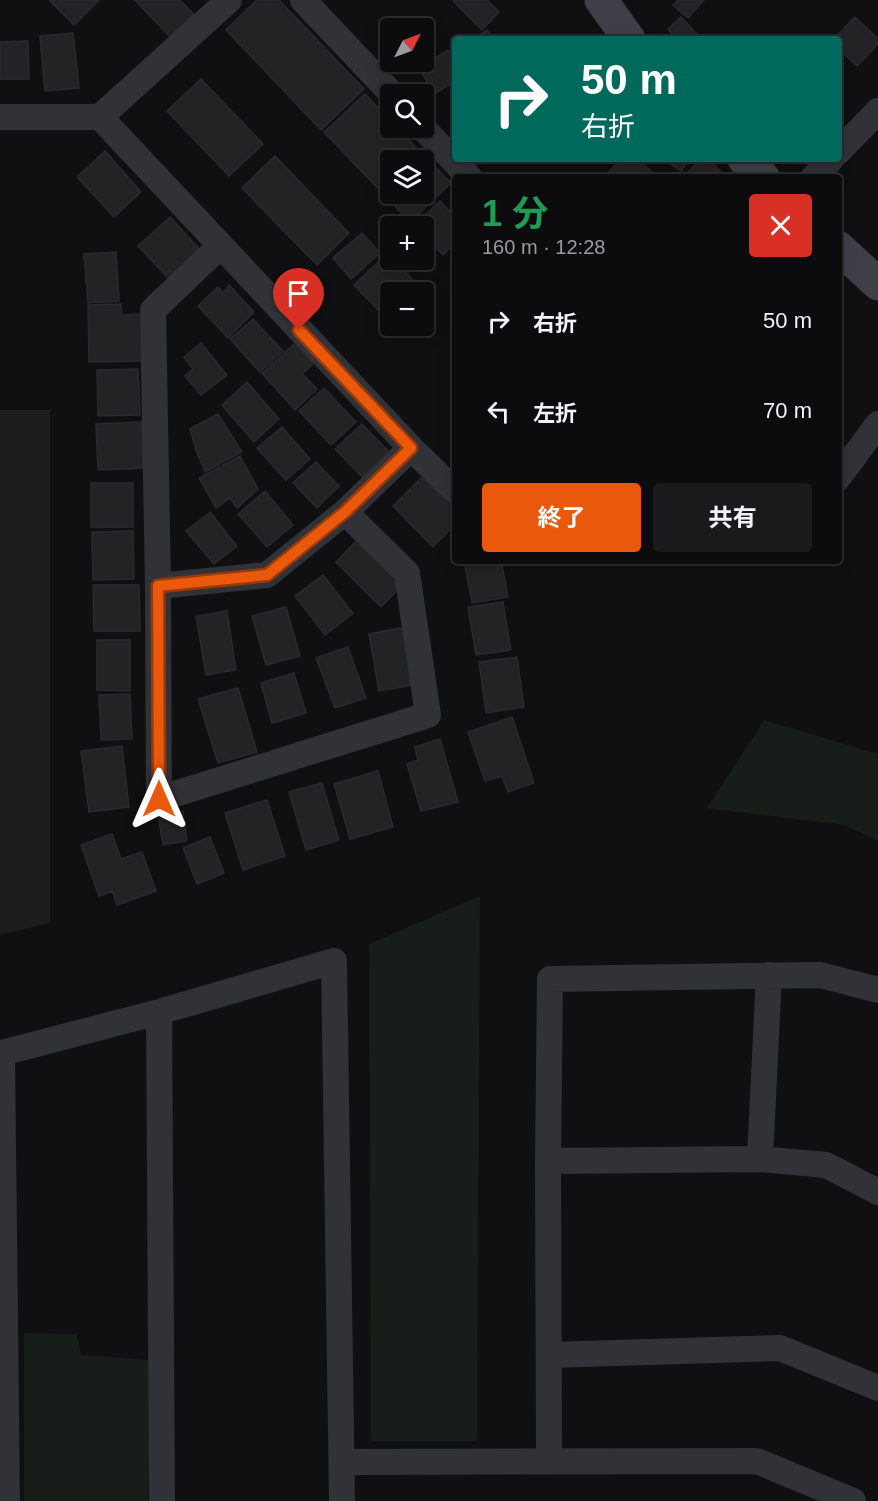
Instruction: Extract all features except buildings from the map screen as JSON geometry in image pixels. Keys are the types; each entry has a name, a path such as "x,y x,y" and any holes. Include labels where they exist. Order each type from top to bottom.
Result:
{"street":[{"path":"0,117 100,117 229,0"},
{"path":"303,0 383,84"},
{"path":"601,0 627,36"},
{"path":"842,148 878,111"},
{"path":"100,117 411,448 452,488"},
{"path":"432,138 452,159"},
{"path":"455,162 466,174"},
{"path":"747,162 760,174"},
{"path":"817,174 828,162"},
{"path":"220,246 153,310 159,799 428,714 407,573 345,512"},
{"path":"842,251 878,284"},
{"path":"842,473 878,424"},
{"path":"158,586 267,575 345,512 411,448"},
{"path":"7,1501 2,1053 159,1012 334,961 342,1501"},
{"path":"760,1159 769,975"},
{"path":"549,1461 550,980 820,975 878,990"},
{"path":"159,1012 162,1501"},
{"path":"548,1161 760,1159 826,1165 878,1192"},
{"path":"549,1355 780,1348 878,1388"},
{"path":"342,1462 757,1461 853,1501"}],"shaded area":[{"path":"0,410 50,410 50,923 0,935"},
{"path":"764,720 878,754 878,841 845,825 707,808"},
{"path":"480,896 477,1441 371,1441 369,944"},
{"path":"24,1333 77,1334 81,1355 149,1360 148,1501 24,1501"}],"route":[{"path":"159,799 158,586 267,575 345,512 411,448 299,330"}]}
